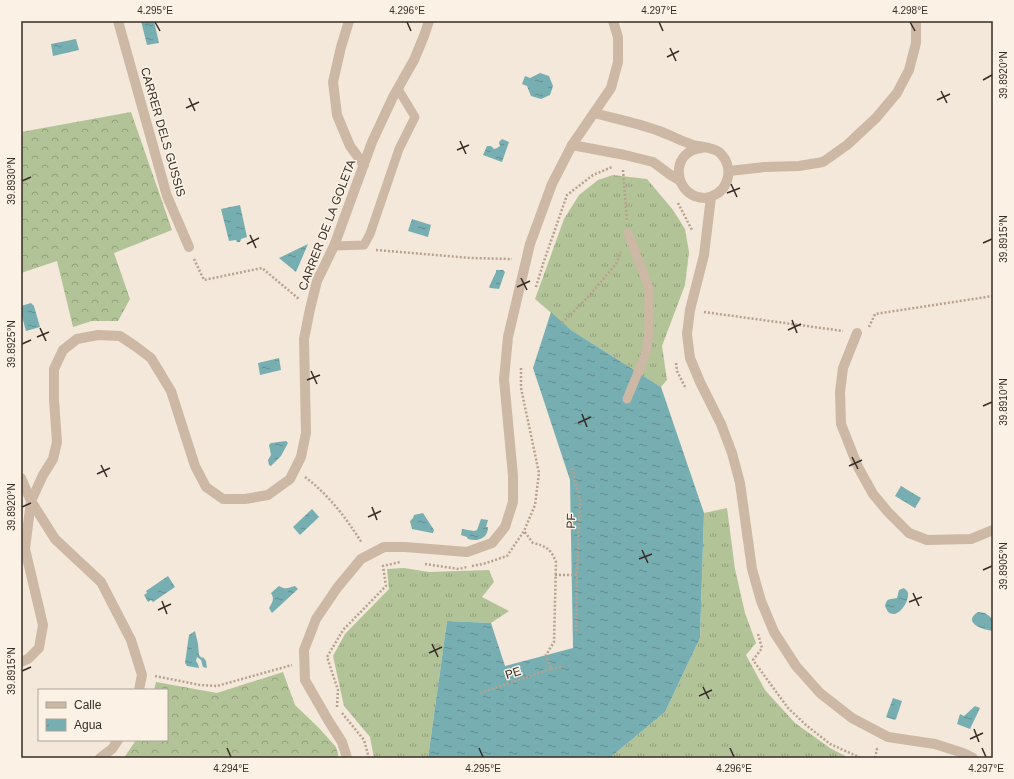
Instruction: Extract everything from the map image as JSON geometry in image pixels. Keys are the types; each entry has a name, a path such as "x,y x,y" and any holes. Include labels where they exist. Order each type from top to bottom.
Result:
{"street":[{"name":"CARRER DELS GUSSIS","path":"118,21 166,196 189,247"},
{"path":"349,21 333,82 337,115 350,146 364,165"},
{"name":"CARRER DE LA GOLETA","path":"21,662 28,659 39,648 43,625 25,549 31,501 43,475 53,459 57,442 54,400 54,369 63,350 77,339 98,335 120,336 150,358 171,391 196,466 206,486 223,499 245,499 268,495 290,479 301,457 306,432 304,340 317,281 334,246 372,142 393,97 414,60 429,21"},
{"path":"348,758 342,742 305,680 304,650 316,619 337,588 361,559 384,547 405,547 468,552 492,543 505,528 513,502 513,476 504,379 508,337 530,244 552,184 572,145 611,88 618,62 618,37 613,21"},
{"path":"729,171 765,167 799,166 823,162 847,145 876,118 896,92 909,70 916,43 916,21"},
{"path":"594,113 658,130 702,148"},
{"path":"572,145 653,162 679,180"},
{"path":"702,148 710,148 718,152 726,161 729,171 728,180 724,188 707,198 698,197 684,189 679,180 678,173 682,160 688,153 702,148"},
{"path":"711,197 704,256 690,310 687,334 690,358 721,424 732,453 740,484 752,569 761,601 774,632 796,666 820,693 852,718 888,737 935,744 963,753 973,758"},
{"path":"857,333 843,368 840,392 841,424 858,467 873,494 909,533 927,540 971,539 993,530"},
{"path":"21,478 31,501 55,539 101,582 131,640 142,675 139,689"},
{"path":"100,758 112,749 117,741"}],"lane":[{"path":"334,246 364,245 370,234 399,149 415,117 398,89"},
{"path":"627,399 646,353 649,331 649,288 628,234"}],"path":[{"path":"534,292 566,195 593,175 614,167"},
{"path":"562,323 589,296 616,264 628,234 624,170 619,168"},
{"path":"364,245 377,251 471,258 526,260"},
{"path":"189,247 204,280 262,268 310,309"},
{"path":"690,310 857,333 868,330 875,314 993,296"},
{"path":"424,564 459,569 483,564 507,556 524,531 535,505 539,473 521,388 520,365"},
{"name":"PF","path":"572,468 580,500 576,634"},
{"path":"295,470 317,487 345,518 370,555"},
{"path":"524,531 532,543 543,546 552,553 556,562 554,642 546,655 551,670"},
{"path":"337,707 338,690 327,657 343,630 386,586 383,566 402,561"},
{"path":"555,575 577,575"},
{"path":"142,675 217,686 305,662"},
{"name":"PE","path":"480,693 563,667"},
{"path":"342,713 364,740 369,758"}],"green space":[{"path":"131,112 172,230 114,253 130,299 118,321 92,321 73,327 57,261 21,273 21,132"},
{"path":"613,175 647,179 673,210 685,229 689,252 685,285 662,346 667,380 661,387 571,330 535,299 564,219 579,195 598,180"},
{"path":"727,508 735,569 745,613 756,643 746,655 765,690 795,723 830,748 849,758 613,758 612,756 665,712 700,638 704,513"},
{"path":"404,568 429,572 489,570 494,582 482,597 509,611 491,623 447,621 428,758 374,758 370,737 344,706 333,656 345,634 389,589 387,569"},
{"path":"283,672 295,705 336,747 339,758 124,758 135,741 168,741 168,689 154,689 156,682 217,693"}],"water":[{"path":"141,21 154,21 159,43 147,45"},
{"path":"76,39 79,50 53,56 51,44"},
{"path":"540,73 549,76 553,86 550,95 541,99 531,96 527,86 522,84 525,76 530,78"},
{"path":"502,139 509,142 502,162 483,155 487,146 491,146 494,149 497,148 500,146 499,142"},
{"path":"240,205 247,237 241,239 240,242 237,242 236,240 229,241 221,209"},
{"path":"412,219 431,225 428,237 408,231"},
{"path":"308,244 296,272 279,258"},
{"path":"496,270 503,270 505,272 499,289 489,287"},
{"path":"31,303 34,306 40,327 26,331 21,313 21,306"},
{"path":"551,312 571,330 661,387 704,513 700,638 665,712 612,756 613,758 428,758 447,621 491,623 505,666 573,648 570,480 533,368"},
{"path":"279,358 281,370 260,375 258,363"},
{"path":"286,441 288,443 281,456 271,466 269,465 268,460 271,455 269,445 271,443"},
{"path":"901,486 921,498 915,508 895,496"},
{"path":"312,509 319,517 300,535 293,527"},
{"path":"423,513 434,530 433,533 412,529 410,521 414,515"},
{"path":"481,519 488,520 486,527 488,527 488,531 484,537 478,540 471,540 461,535 462,529 477,530"},
{"path":"168,576 175,587 153,602 151,600 148,602 144,595 147,593 146,591"},
{"path":"279,586 289,588 295,586 298,589 272,613 269,608 273,599 271,593"},
{"path":"904,588 908,593 908,596 904,606 897,613 893,614 888,612 885,606 887,601 889,599 897,598 899,590"},
{"path":"978,612 985,613 993,619 993,631 984,629 973,623 973,616"},
{"path":"195,631 199,655 206,661 207,668 203,667 201,660 197,657 196,661 199,668 187,666 185,663 189,635"},
{"path":"893,698 902,701 895,720 886,717"},
{"path":"975,706 980,708 970,729 957,724 960,714 964,716"}]}
